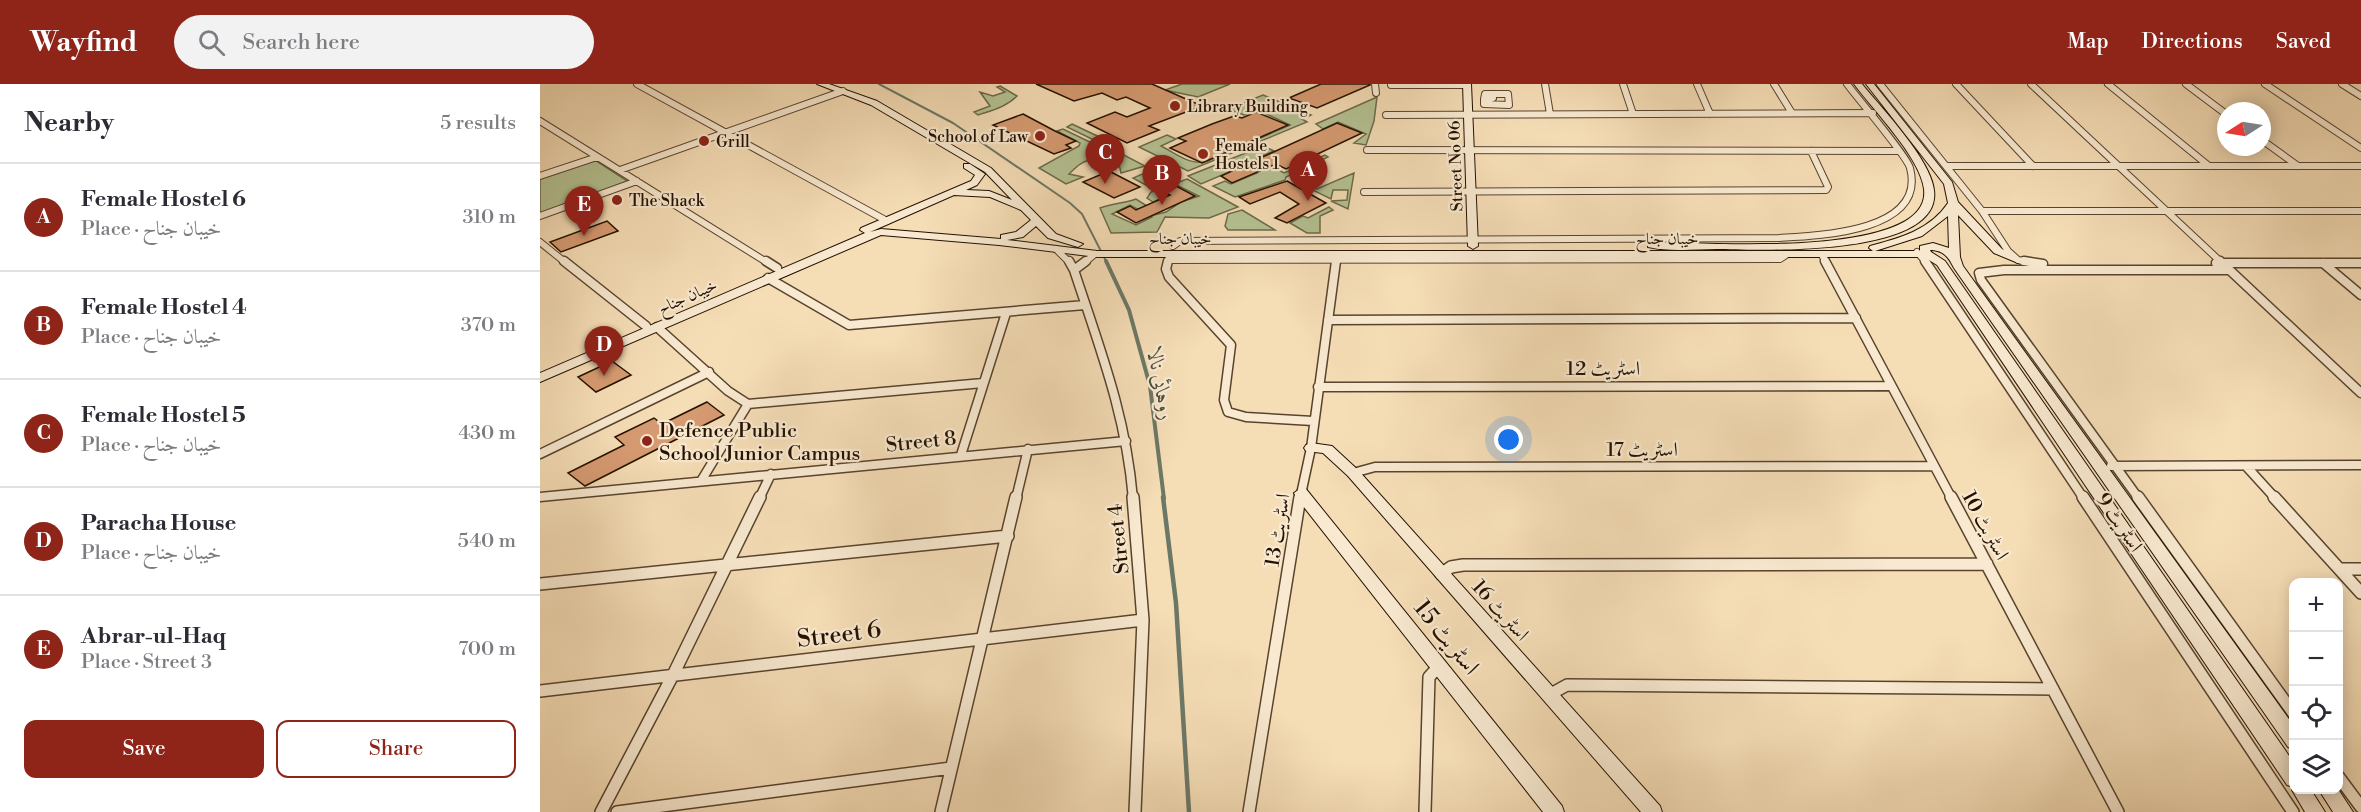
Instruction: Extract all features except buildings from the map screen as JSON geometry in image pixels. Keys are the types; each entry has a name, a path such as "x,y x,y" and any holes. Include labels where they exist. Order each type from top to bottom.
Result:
{"main road":[{"path":"821,84 865,101 867,106 980,174 983,177 982,186 991,184 995,177"},
{"name":"Street No 06","path":"1467,84 1473,242"},
{"name":"خیبان جناح","path":"865,101 874,103 995,177 1036,221 1060,240 1093,251 1109,245 1170,253 1497,258 1783,246 1864,239 1894,232 1910,224 1925,208 1929,189 1881,113 1858,84"},
{"path":"1870,84 1948,184 1953,203 1954,257 1958,266 2293,740"},
{"path":"956,193 976,182 980,174"},
{"path":"956,193 998,196 1006,203 1022,207"},
{"name":"خیبان جناح","path":"540,378 777,268 956,193"},
{"path":"1953,203 1998,251 2021,265"},
{"name":"خیبان جناح","path":"1852,254 1919,233 1946,216 1953,203"},
{"path":"969,239 1014,237 1023,233 1036,221"},
{"name":"خیبان جناح","path":"540,372 874,234 886,232 1118,254 1473,242 1783,246 1822,255 1922,253 1924,248 1932,246 1945,249 1954,257"},
{"path":"1922,253 1941,263 2289,772"},
{"name":"اسٹریٹ 16","path":"1311,448 1328,449 1353,473 1653,812"},
{"name":"اسٹریٹ 15","path":"1301,493 1555,812"},
{"path":"2304,794 2316,812"},
{"path":"2331,794 2344,812"}],"street":[{"path":"637,84 887,221"},
{"path":"1375,84 1376,93"},
{"path":"1391,85 1467,84"},
{"path":"1545,84 1550,114"},
{"path":"1623,84 1632,114"},
{"path":"1696,84 1710,114"},
{"path":"1774,84 1792,113"},
{"path":"1783,246 1833,235 1883,220 1909,197 1915,168 1898,151 1847,84"},
{"path":"1880,84 1982,211 2008,251 2021,265"},
{"path":"1956,84 2032,166"},
{"path":"2031,84 2361,393"},
{"path":"2108,84 2209,166"},
{"path":"2186,84 2217,107"},
{"path":"2265,84 2361,148"},
{"path":"2342,84 2361,96"},
{"path":"620,170 843,91"},
{"path":"1485,94 1508,94 1509,105 1484,104 1484,100 1493,98 1484,99 1485,94"},
{"path":"1386,115 1881,113"},
{"path":"540,121 777,268"},
{"path":"2271,146 2298,166"},
{"path":"1367,150 1898,151"},
{"path":"1364,192 1827,190 1811,151"},
{"path":"540,176 597,157"},
{"path":"1946,166 2361,166"},
{"path":"540,216 637,181"},
{"path":"1982,211 2361,211"},
{"path":"540,242 709,372 728,391 748,404 983,383"},
{"path":"1056,249 1068,260 1074,270 1093,251"},
{"path":"1170,253 1166,268 1169,277 1231,345 1224,400 1228,412 1246,417 1313,420"},
{"name":"اسٹریٹ 9","path":"1922,253 2293,812"},
{"name":"اسٹریٹ 10","path":"1822,255 1889,386 1988,564 2118,812"},
{"name":"اسٹریٹ 13","path":"1249,812 1301,493 1311,448 1337,257"},
{"path":"2323,263 2361,295"},
{"path":"2289,707 1979,273 2021,265 2226,266 2361,263"},
{"name":"Street 4","path":"1074,270 1120,410 1129,453 1143,620 1135,812"},
{"path":"768,279 842,324 849,325 1085,305"},
{"path":"961,455 1006,313"},
{"path":"1328,320 1856,318"},
{"path":"540,454 709,372"},
{"name":"اسٹریٹ 12","path":"1318,387 1889,386"},
{"path":"701,481 748,404"},
{"name":"Street 8","path":"540,497 1126,441"},
{"path":"941,812 1028,449"},
{"path":"2100,466 2361,465"},
{"name":"اسٹریٹ 17","path":"1353,473 1375,467 1933,466"},
{"path":"2246,466 2361,593"},
{"path":"601,812 673,675 771,474"},
{"path":"540,584 1008,536"},
{"path":"1441,574 1451,567 1462,565 1988,564"},
{"path":"2340,569 2361,569"},
{"name":"Street 6","path":"540,691 1143,620"},
{"path":"1425,812 1429,676 1440,665"},
{"path":"1549,695 1568,685 2053,689"},
{"path":"617,812 951,768"},
{"path":"2343,783 2361,807"}],"green space":[{"path":"1182,84 1230,84 1198,97 1165,90"},
{"path":"1000,86 1017,96 994,110 978,115 974,112 990,106 980,92 993,96 1005,92 997,87"},
{"path":"1263,95 1311,115 1302,119 1307,122 1249,146 1244,142 1251,142 1290,125 1258,110 1244,115 1228,109"},
{"path":"1377,97 1374,121 1366,145 1354,143 1366,134 1338,122 1323,129 1316,124"},
{"path":"1072,124 1112,143 1100,147 1104,152 1120,153 1145,166 1121,173 1119,164 1114,161 1106,162 1102,168 1096,167 1096,159 1091,160 1081,164 1069,174 1083,177 1066,184 1039,168 1079,146 1080,143 1057,131 1063,129 1096,145 1096,141 1067,127"},
{"path":"1167,135 1176,139 1161,146 1191,161 1204,162 1210,160 1209,158 1244,148 1188,171 1139,147"},
{"path":"1263,146 1274,151 1257,158 1284,173 1325,155 1328,157 1286,177 1285,180 1235,197 1213,186 1225,181 1231,184 1257,173 1243,166 1201,184 1188,176"},
{"path":"595,160 629,182 540,213 540,177"},
{"path":"1159,167 1179,177 1153,189 1133,178"},
{"path":"1354,173 1348,209 1331,201 1347,200 1348,190 1333,190 1331,199 1296,182 1299,181 1317,189"},
{"path":"1187,179 1238,207 1209,218 1165,217 1157,232 1111,233 1100,208 1136,199 1147,206 1139,210 1130,205 1112,214 1136,225 1152,217 1150,216 1166,212 1181,202 1199,196 1177,185 1161,192 1167,196 1153,202 1147,198 1151,192"},
{"path":"1329,207 1333,210 1320,216 1320,233 1307,233 1290,223 1303,216 1308,218"},
{"path":"1242,210 1275,230 1228,230 1225,226 1228,214"}],"waterway":[{"name":"روہائی نالا","path":"879,84 953,123 1070,203 1082,214 1106,262"},
{"name":"روہائی نالا","path":"1106,262 1129,310 1150,386 1164,499"},
{"name":"روہائی نالا","path":"1163,497 1176,603 1189,812"}],"place":[{"name":"Library Building","path":"1175,106"},
{"name":"School of Law","path":"1040,136"},
{"name":"Grill","path":"704,141"},
{"name":"Female Hostels 1","path":"1203,154"},
{"name":"Female Hostel 5","path":"1105,184"},
{"name":"The Shack","path":"617,200"},
{"name":"Female Hostel 6","path":"1308,201"},
{"name":"Female Hostel 4","path":"1162,205"},
{"name":"Abrar-ul-Haq","path":"584,236"},
{"name":"Paracha House","path":"604,376"},
{"name":"Defence Public School Junior Campus","path":"647,441"}]}
